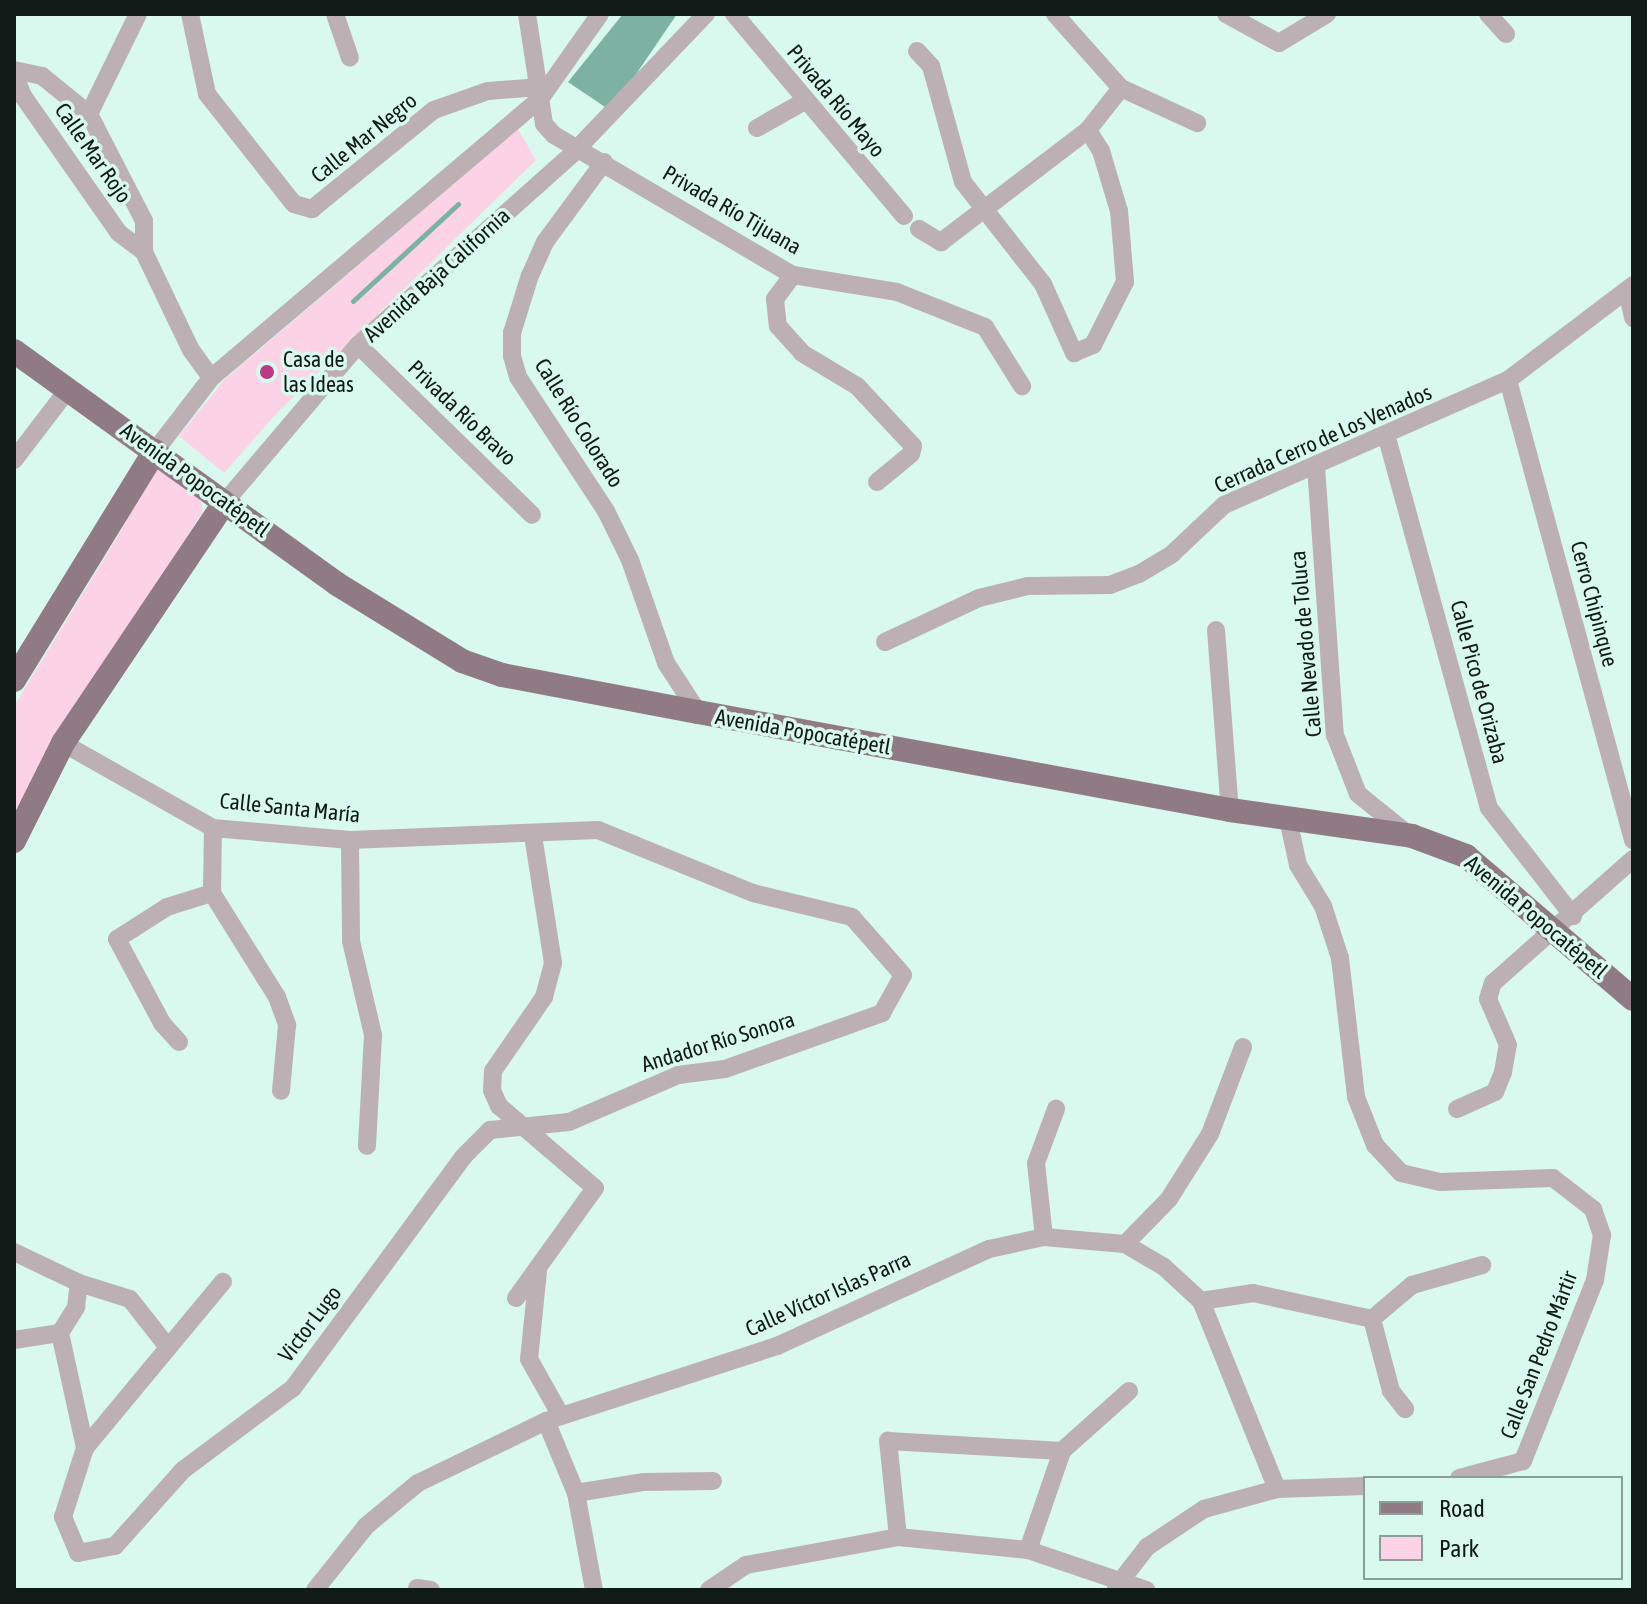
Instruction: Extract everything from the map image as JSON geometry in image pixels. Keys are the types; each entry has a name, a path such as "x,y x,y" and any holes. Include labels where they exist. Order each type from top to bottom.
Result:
{"main road":[{"name":"Avenida Popocatépetl","path":"14,351 349,592 462,661 502,675 698,712 1230,810 1412,836 1466,856 1633,999"},
{"path":"14,680 155,451"},
{"name":"Avenida Baja California","path":"14,841 63,743 224,503"}],"street":[{"path":"89,114 138,14"},
{"name":"Calle Mar Negro","path":"190,14 207,94 294,204 312,209 434,110 488,91 540,93"},
{"path":"335,14 350,58"},
{"name":"Privada Río Tijuana","path":"527,14 544,124 562,141 580,146 793,275 897,292 961,314 985,327 1022,386"},
{"path":"155,451 211,378 540,93 600,14"},
{"name":"Avenida Baja California","path":"224,503 358,345 580,146 706,14"},
{"name":"Privada Río Mayo","path":"734,14 803,102 899,210"},
{"path":"1055,14 1121,88 1197,123"},
{"path":"1226,14 1279,43 1327,14"},
{"path":"1488,14 1506,34"},
{"path":"917,51 931,66 963,182 1043,284 1074,353 1093,345 1125,282 1119,211 1101,151 1088,130"},
{"name":"Calle Mar Rojo","path":"144,252 119,233 23,96 14,71 42,76 89,114 144,221 144,252 191,350 211,378"},
{"path":"919,229 941,242 1088,130 1121,88"},
{"path":"757,128 803,102"},
{"name":"Calle Río Colorado","path":"604,162 545,242 530,275 512,333 512,356 518,377 606,511 630,560 666,663 698,712"},
{"path":"793,275 775,299 778,326 802,353 857,386 913,446 911,454 877,482"},
{"path":"1630,288 1633,318"},
{"name":"Cerrada Cerro de Los Venados","path":"885,642 979,598 1028,586 1110,585 1139,574 1172,554 1224,505 1387,438 1508,380 1630,288"},
{"name":"Privada Río Bravo","path":"358,345 532,515"},
{"name":"Cerro Chipinque","path":"1508,380 1633,840"},
{"path":"14,460 69,388"},
{"name":"Calle Pico de Orizaba","path":"1387,438 1489,808 1573,916"},
{"name":"Calle Nevado de Toluca","path":"1316,466 1339,750 1358,794 1412,836"},
{"path":"1216,630 1230,810"},
{"name":"Calle Santa María","path":"63,743 213,828 350,840 533,836 598,830 753,893 852,917 903,975"},
{"name":"Calle San Pedro Mártir","path":"1288,819 1298,865 1323,906 1340,958 1356,1097 1375,1145 1401,1173 1440,1182 1553,1178 1593,1209 1602,1235 1595,1280 1523,1461 1467,1476"},
{"path":"213,828 212,893 277,997 287,1025 281,1091"},
{"path":"516,1298 595,1188 499,1106 492,1090 493,1071 544,997 553,963 533,836"},
{"path":"350,840 351,941 373,1035 367,1146"},
{"path":"1457,1109 1495,1092 1503,1072 1508,1045 1488,999 1493,983 1573,916 1633,859"},
{"path":"179,1042 162,1023 117,939 167,907 212,893"},
{"name":"Andador Río Sonora","path":"527,1129 569,1122 678,1075 725,1069 882,1013 903,975"},
{"path":"1125,1244 1169,1199 1210,1134 1243,1047"},
{"path":"1044,1237 1036,1163 1056,1109"},
{"name":"Victor Lugo","path":"85,1448 63,1517 78,1553 115,1546 183,1470 293,1388 473,1147 490,1130 527,1129"},
{"name":"Calle Víctor Islas Parra","path":"315,1590 366,1526 418,1483 553,1418 777,1346 989,1249 1044,1237 1125,1244 1164,1267 1201,1301 1277,1489"},
{"path":"14,1252 79,1283 130,1299 167,1346"},
{"path":"1372,1319 1412,1285 1482,1265"},
{"path":"538,1268 529,1359 553,1418 576,1493 594,1590"},
{"path":"85,1448 223,1282"},
{"path":"79,1283 76,1307 60,1333 85,1448"},
{"path":"1201,1301 1253,1293 1372,1319"},
{"path":"1372,1319 1391,1391 1405,1409"},
{"path":"14,1340 60,1333"},
{"path":"1028,1550 1062,1451 1129,1391"},
{"path":"898,1537 888,1441 1062,1451"},
{"path":"576,1493 644,1482 713,1481"},
{"path":"1117,1584 1147,1547 1204,1509 1277,1489 1363,1486"},
{"path":"709,1590 746,1565 898,1537 1028,1550 1117,1584 1146,1590"}],"green space":[{"path":"518,129 536,160 277,413 224,473 179,436 224,380"},
{"path":"162,468 199,492 203,511 14,812 14,706 118,536 152,471"}],"shaded area":[{"path":"623,14 677,14 611,111 568,82"}],"waterway":[{"path":"353,301 458,204"}],"place":[{"name":"Casa de las Ideas","path":"267,372"}]}
